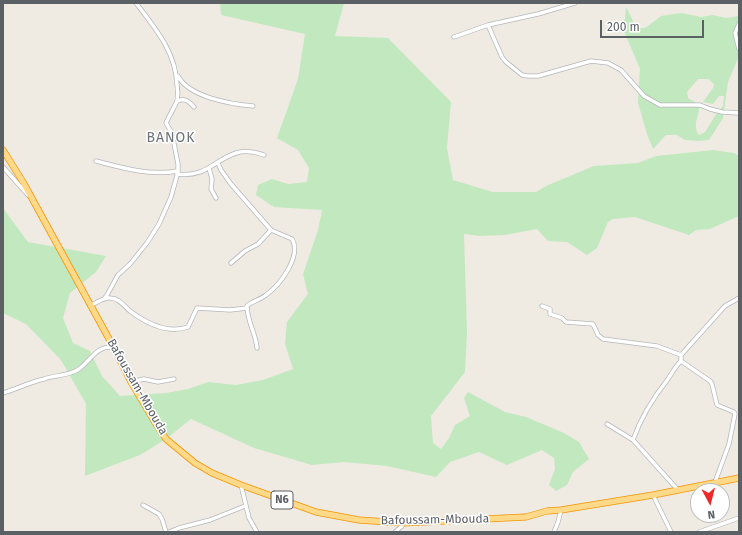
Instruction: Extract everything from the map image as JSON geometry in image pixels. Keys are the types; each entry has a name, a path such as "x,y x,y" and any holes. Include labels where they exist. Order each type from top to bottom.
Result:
{"highway":[{"name":"Bafoussam-Mbouda","path":"3,150 114,348 131,382 166,439 195,463 212,473 240,485 316,512 359,520 402,523 526,517 547,511 653,495 739,478"}],"street":[{"path":"90,306 107,295 118,275 144,248 159,224 171,197 178,173 178,158 172,133 166,123 177,101 178,87 176,73 171,54 157,31 136,3"},
{"path":"454,37 488,25 538,14 575,3"},
{"path":"739,24 735,33 739,49"},
{"path":"488,25 502,57 522,75 538,76 591,61 599,61 608,63 621,70 644,96 660,105 700,105 722,112 739,113"},
{"path":"176,73 186,87 197,92 225,102 252,106"},
{"path":"177,101 184,99 188,100 194,107"},
{"path":"96,160 135,171 166,172 188,175 209,168 236,153 246,152 264,155"},
{"path":"104,298 119,300 130,311 158,327 179,329 188,327 197,308 230,310 247,308 249,304 267,295 282,280 293,259 293,240 271,230 231,184 220,170 218,163"},
{"path":"3,167 31,198"},
{"path":"209,168 212,179 211,189 216,198"},
{"path":"231,263 245,251 258,244 271,230"},
{"path":"680,355 721,310 733,300 739,298"},
{"path":"542,306 548,308 550,314 562,318 566,322 593,324 598,336 603,339 657,346 680,355"},
{"path":"247,308 250,322 257,340 257,348"},
{"path":"3,393 44,378 64,375 78,369 100,349 108,346 114,348"},
{"path":"680,355 681,362 710,381 717,406 734,412 735,414 729,444 714,482"},
{"path":"633,440 640,420 675,367 681,362"},
{"path":"131,382 144,379 158,382 174,379"},
{"path":"607,424 633,440 678,490"},
{"path":"240,485 249,518 257,532"},
{"path":"653,495 671,532"},
{"path":"143,505 159,514 166,532"},
{"path":"169,532 210,520 245,506"},
{"path":"554,532 561,510"},
{"path":"699,532 739,518"},
{"path":"395,532 402,526 402,523"}],"green space":[{"path":"220,3 344,3 335,36 388,38 451,102 447,148 453,180 493,192 536,192 546,186 594,166 638,163 656,156 713,150 734,153 739,156 739,216 710,229 696,230 689,235 635,217 613,219 608,222 597,248 587,255 567,242 548,241 537,229 505,235 480,236 464,234 467,332 465,372 431,416 433,443 441,449 449,438 455,425 470,416 464,398 468,392 505,412 526,417 564,433 579,442 589,459 573,472 567,485 556,491 549,485 555,469 554,458 542,450 507,465 479,452 450,462 436,477 387,466 344,462 312,465 254,448 191,419 166,439 140,455 85,476 86,404 61,360 26,324 3,313 3,208 28,242 106,256 96,272 70,293 63,318 73,343 90,351 102,376 120,396 166,393 188,389 208,382 236,385 263,380 293,369 285,344 287,322 308,294 303,274 318,230 322,210 274,207 256,195 258,185 272,179 288,184 307,182 309,168 298,150 277,138 298,79 305,34 221,15"},
{"path":"626,7 634,23 639,28 645,28 661,16 682,13 701,17 713,15 726,18 739,16 739,56 728,82 723,118 709,140 685,140 677,135 666,135 653,149 638,103 640,69 621,24 625,19","holes":["698,79 708,79 714,84 713,88 703,102 713,104 719,96 724,96 723,106 705,132 699,135 696,124 699,106 688,98 687,92"]}],"district":[{"name":"BANOK","path":"171,138"}]}
